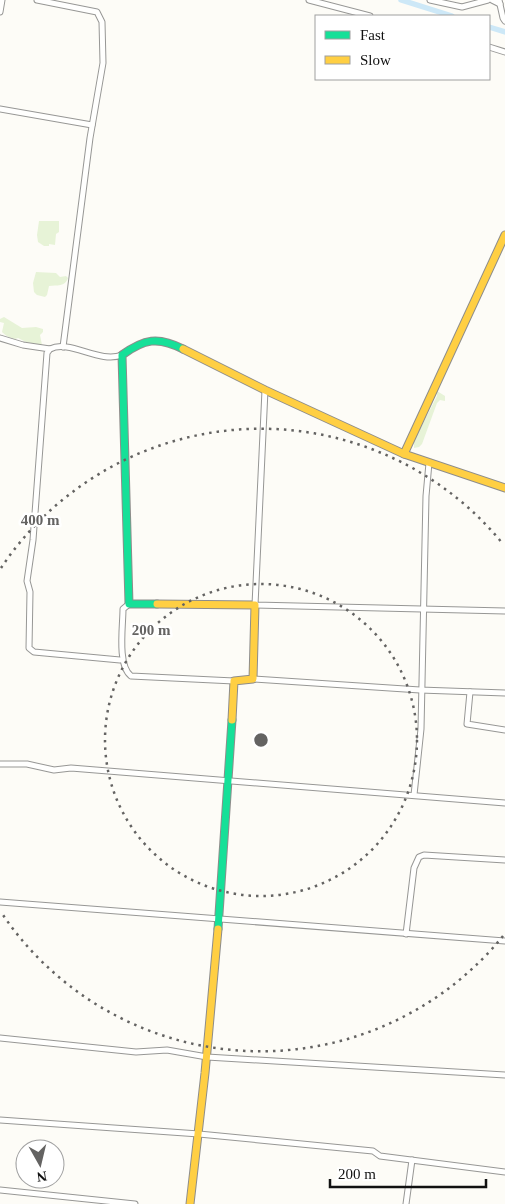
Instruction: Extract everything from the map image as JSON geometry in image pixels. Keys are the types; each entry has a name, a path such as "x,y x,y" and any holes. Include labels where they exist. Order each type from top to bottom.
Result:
{"street":[{"path":"0,12 2,0"},
{"path":"37,0 97,12 102,22 103,63 92,125 63,346"},
{"path":"309,0 366,15"},
{"path":"430,0 462,7 490,0 500,2 505,21"},
{"path":"490,47 505,52"},
{"path":"0,109 92,125"},
{"path":"404,454 505,235"},
{"path":"0,338 23,345 50,349 63,346 90,354 117,357 137,344 155,340 173,344 265,390 404,454 505,488"},
{"path":"50,349 46,360 36,505 27,581 30,592 30,648 34,652 120,660"},
{"path":"122,355 129,604"},
{"path":"253,679 265,390"},
{"path":"414,795 421,729 420,690 426,496 429,463"},
{"path":"505,611 129,604 124,609 123,658 126,672 131,676 234,681 253,679 420,690 505,693"},
{"path":"190,1204 208,1057 234,681"},
{"path":"470,692 467,724 505,730"},
{"path":"0,764 27,764 54,770 70,768 505,803"},
{"path":"406,934 414,868 419,857 424,855 505,860"},
{"path":"0,902 505,941"},
{"path":"0,1038 136,1052 167,1050 208,1057 505,1075"},
{"path":"0,1120 199,1134 373,1151 380,1156 505,1172"},
{"path":"406,1204 412,1160"},
{"path":"0,1190 135,1204"}],"green space":[{"path":"39,221 59,221 59,232 56,234 55,245 49,244 49,246 44,246 38,242"},
{"path":"36,272 56,273 60,277 66,276 68,278 63,284 49,286 45,297 34,292 33,283"},
{"path":"4,317 22,328 36,327 43,329 40,335 42,345 26,342 18,338 13,339 5,335 2,332 4,323 0,322 0,319"},
{"path":"437,391 445,396 445,401 440,400 437,403 422,444 414,448 414,441 437,396"}],"waterway":[{"path":"401,0 449,15"},
{"path":"490,27 505,32"}],"traffic: fast":[{"path":"157,604 129,604 122,355 137,345 151,341 166,342 183,349"},
{"path":"218,929 232,720"}],"traffic: slow":[{"path":"404,454 505,235"},
{"path":"183,349 265,390 404,454 505,488"},
{"path":"157,604 255,605 253,679 234,681 232,720"},
{"path":"190,1204 205,1073 218,929"}]}
